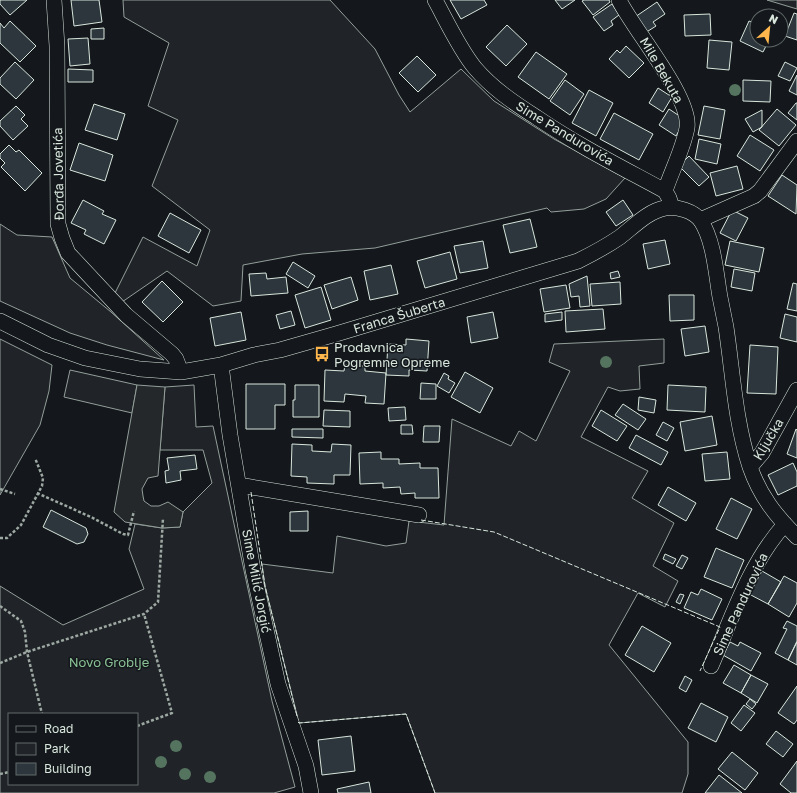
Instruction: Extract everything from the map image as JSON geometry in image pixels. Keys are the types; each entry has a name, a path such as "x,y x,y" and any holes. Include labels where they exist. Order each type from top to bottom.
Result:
{"street":[{"name":"Đorđa Jovetića","path":"54,0 57,46 58,224 62,238 68,253 100,289 126,315 172,354 182,372"},
{"name":"Sime Pandurovića","path":"435,0 467,56 475,67 485,78 515,103 555,130 665,191"},
{"name":"Mile Bekuta","path":"619,0 667,75 683,106 687,119 687,127 680,150 665,191"},
{"path":"700,220 754,196 760,191 797,141"},
{"path":"665,191 672,208 689,211 700,220 707,233 717,274 726,328 739,428 750,467 762,494 775,514 797,537"},
{"name":"Franca Šuberta","path":"0,321 48,345 85,358 140,369 182,372 221,365 254,355 280,350 578,261 619,238 650,214 662,209 672,208"},
{"name":"Sime Milić Jorgić","path":"221,365 230,435 253,570 278,684 306,766 311,793"},
{"name":"Ključka","path":"750,467 762,453 797,390"},
{"path":"239,485 419,515"},
{"name":"Sime Pandurovića","path":"711,666 742,594 761,555 785,524"}],"path":[{"path":"0,538 6,538 15,532 21,525 42,486 42,478 35,458"},
{"path":"0,489 15,494"},
{"path":"37,494 91,517 123,534 128,535 134,511"},
{"path":"0,662 144,614 158,602 163,518"},
{"path":"0,606 21,621 25,632 27,652 42,713"},
{"path":"138,726 172,713 144,614"}],"green space":[{"path":"123,0 330,0 375,49 399,95 410,112 461,69 494,101 554,139 625,178 606,199 584,209 551,212 547,208 375,248 302,254 243,265 241,301 213,306 167,271 122,302 115,293 143,237 197,266 210,230 152,186 178,120 148,106 169,43 124,17"},
{"path":"767,0 797,0 797,9"},
{"path":"0,224 17,235 52,237 70,278 111,312 164,360 107,345 70,333 0,301"},
{"path":"0,339 52,365 49,391 40,425 0,495"},
{"path":"664,339 664,363 639,366 640,389 620,391 608,387 581,437 648,471 632,498 674,523 653,566 678,581 665,607 638,593 609,645 688,742 688,774 682,793 435,793 406,714 299,723 265,586 262,564 333,573 337,536 386,546 406,543 409,521 444,525 452,419 511,446 519,431 536,441 570,371 549,362 554,344"},
{"path":"70,370 137,385 132,413 64,397"},
{"name":"Novo Groblje","path":"194,385 196,427 213,426 272,701 295,787 274,793 0,793 0,586 63,625 144,589 129,549 135,524 162,528 180,527 183,512 212,483 203,450 160,450 165,387"}],"shaded area":[{"path":"137,385 165,387 158,476 148,478 142,489 144,501 151,506 159,506 168,502 183,512 180,527 162,528 125,522 114,512"}],"building":[{"path":"0,0 27,0 10,15 0,4"},
{"path":"71,0 99,0 102,22 74,26"},
{"path":"450,0 484,0 487,5 461,19"},
{"path":"555,0 575,0 562,9"},
{"path":"609,0 610,2 593,15 582,1"},
{"path":"657,2 665,14 653,22 656,26 645,33 635,17"},
{"path":"612,4 619,15 611,21 613,25 604,31 593,17"},
{"path":"794,13 797,14 797,40 789,37 789,26"},
{"path":"710,14 711,35 685,36 684,15"},
{"path":"10,21 36,46 20,62 0,43 0,23 4,28"},
{"path":"749,21 749,45 740,41"},
{"path":"507,25 527,44 506,66 486,47"},
{"path":"104,28 104,39 91,39 91,29"},
{"path":"88,38 90,64 70,66 68,39"},
{"path":"709,40 732,42 729,70 707,68"},
{"path":"626,46 644,63 629,78 609,59 617,50 620,53"},
{"path":"755,48 765,48 763,52"},
{"path":"536,52 567,74 549,99 518,77"},
{"path":"417,56 436,75 418,92 399,73"},
{"path":"15,62 34,80 16,99 0,84 0,78"},
{"path":"785,62 797,68 790,81 778,76"},
{"path":"68,69 93,70 93,82 68,82"},
{"path":"797,75 797,95 789,91"},
{"path":"565,80 584,94 570,115 550,101"},
{"path":"743,80 771,81 770,102 743,101"},
{"path":"658,88 672,97 663,112 649,103"},
{"path":"589,90 613,103 596,136 572,123"},
{"path":"797,103 797,120 788,113"},
{"path":"94,104 125,114 117,140 85,130"},
{"path":"16,106 25,115 21,119 28,126 13,140 0,126 0,121"},
{"path":"704,106 725,110 720,139 698,135"},
{"path":"669,109 681,117 681,127 676,136 659,125"},
{"path":"777,109 796,125 779,146 759,130"},
{"path":"762,110 762,127 753,132 745,119"},
{"path":"614,113 653,134 639,160 600,139"},
{"path":"750,135 774,150 760,171 737,156"},
{"path":"699,139 721,144 717,164 695,159"},
{"path":"79,143 113,155 105,181 70,170"},
{"path":"9,145 16,152 19,150 42,173 25,191 1,167 5,163 0,158 0,154"},
{"path":"689,156 709,177 699,186 679,166"},
{"path":"737,166 743,189 716,196 710,173"},
{"path":"782,175 797,185 796,214 768,196"},
{"path":"83,200 104,211 102,214 116,220 104,244 84,234 86,230 71,223"},
{"path":"623,200 633,215 616,226 606,212"},
{"path":"732,210 748,218 736,241 720,233"},
{"path":"170,213 201,230 189,253 158,236"},
{"path":"530,219 537,247 510,253 503,225"},
{"path":"665,240 670,264 648,269 643,244"},
{"path":"483,241 488,268 460,273 454,246"},
{"path":"730,241 764,248 759,272 725,265"},
{"path":"450,252 457,279 425,288 417,261"},
{"path":"293,262 315,276 308,288 286,274"},
{"path":"391,265 398,294 370,300 364,271"},
{"path":"734,269 755,273 752,291 731,287"},
{"path":"618,271 620,277 611,279 610,273"},
{"path":"266,273 267,279 286,277 288,293 251,296 249,274"},
{"path":"587,276 590,306 580,307 579,296 571,297 569,284"},
{"path":"351,277 358,300 332,309 324,285"},
{"path":"162,281 183,302 163,322 142,302"},
{"path":"620,282 621,304 592,306 590,284"},
{"path":"793,283 797,284 797,311 787,309"},
{"path":"566,285 570,308 544,312 540,289"},
{"path":"321,287 331,320 305,328 295,295"},
{"path":"669,295 694,295 694,320 670,321"},
{"path":"603,309 605,329 566,332 565,311"},
{"path":"291,311 295,325 280,329 276,315"},
{"path":"241,312 246,340 215,346 210,318"},
{"path":"493,312 498,338 471,343 467,317"},
{"path":"562,312 562,320 545,322 545,314"},
{"path":"785,314 797,317 797,342 780,338"},
{"path":"705,326 709,352 685,356 681,329"},
{"path":"406,339 429,341 427,371 409,370 409,376 386,375 388,344 406,345"},
{"path":"750,345 778,347 776,394 747,393"},
{"path":"345,365 365,366 365,371 386,373 384,404 365,403 366,396 345,394 344,402 324,401 325,370 344,371"},
{"path":"465,372 493,388 480,413 451,397"},
{"path":"444,373 449,376 448,379 455,383 449,393 437,386"},
{"path":"421,383 436,384 436,399 420,399"},
{"path":"246,384 285,384 285,405 275,405 275,429 246,429"},
{"path":"295,385 319,385 319,417 293,417"},
{"path":"668,385 706,387 705,412 667,410"},
{"path":"639,397 656,400 654,413 638,410"},
{"path":"623,404 646,419 638,430 615,415"},
{"path":"405,407 406,420 389,421 388,408"},
{"path":"324,410 350,411 350,427 323,426"},
{"path":"601,410 627,426 617,441 592,426"},
{"path":"712,416 717,445 685,451 680,422"},
{"path":"663,422 674,428 667,441 656,435"},
{"path":"401,425 412,425 413,434 401,434"},
{"path":"424,426 440,426 439,442 423,442"},
{"path":"292,429 323,429 323,438 292,437"},
{"path":"796,429 797,430 797,458 787,454"},
{"path":"636,435 668,452 661,465 629,448"},
{"path":"292,444 312,445 312,451 331,452 332,444 351,445 350,475 334,475 334,484 307,483 307,477 291,476"},
{"path":"381,452 381,459 399,459 399,464 420,463 420,468 438,468 439,498 415,498 415,493 401,494 400,487 383,488 383,483 360,484 359,453"},
{"path":"727,452 730,479 705,481 702,454"},
{"path":"195,455 197,469 180,471 181,480 166,483 165,471 169,470 167,458"},
{"path":"793,463 797,472 797,486 778,495 768,475"},
{"path":"668,487 696,503 686,521 658,505"},
{"path":"731,498 752,509 737,539 716,529"},
{"path":"51,510 86,528 88,534 84,542 77,544 43,527"},
{"path":"308,511 308,531 290,531 290,512"},
{"path":"716,548 744,560 732,588 704,577"},
{"path":"665,554 676,559 673,564 663,559"},
{"path":"682,555 688,558 682,569 676,566"},
{"path":"762,571 781,582 768,604 749,594"},
{"path":"784,576 797,583 797,603 789,617 768,604"},
{"path":"701,589 722,599 712,620 684,608 691,592 698,595"},
{"path":"680,594 684,595 680,604 676,602"},
{"path":"787,621 797,626 797,641 788,660 775,653 787,629 783,628"},
{"path":"642,626 671,643 654,672 625,655"},
{"path":"730,642 738,646 740,642 761,653 751,671 723,655"},
{"path":"797,642 797,665 788,660"},
{"path":"734,665 751,675 741,693 723,683"},
{"path":"751,675 768,684 757,703 741,693"},
{"path":"685,676 692,680 686,692 679,688"},
{"path":"797,686 797,720 794,724 778,713"},
{"path":"750,699 756,704 752,709 746,704"},
{"path":"701,703 728,717 716,742 688,728"},
{"path":"744,705 755,713 741,731 731,723"},
{"path":"776,731 793,744 783,757 766,744"},
{"path":"351,736 355,771 322,775 318,740"},
{"path":"732,752 758,773 745,790 718,769"},
{"path":"797,761 797,793 791,793 780,784"},
{"path":"719,775 742,793 705,793"},
{"path":"369,782 371,793 338,793 337,789"}],"fence":[{"path":"251,492 265,586 297,716"},
{"path":"421,520 494,532 720,627 700,671"},
{"path":"298,722 406,714 435,793"}],"place":[{"name":"Prodavnica Pogremne Opreme","path":"322,354"}]}
